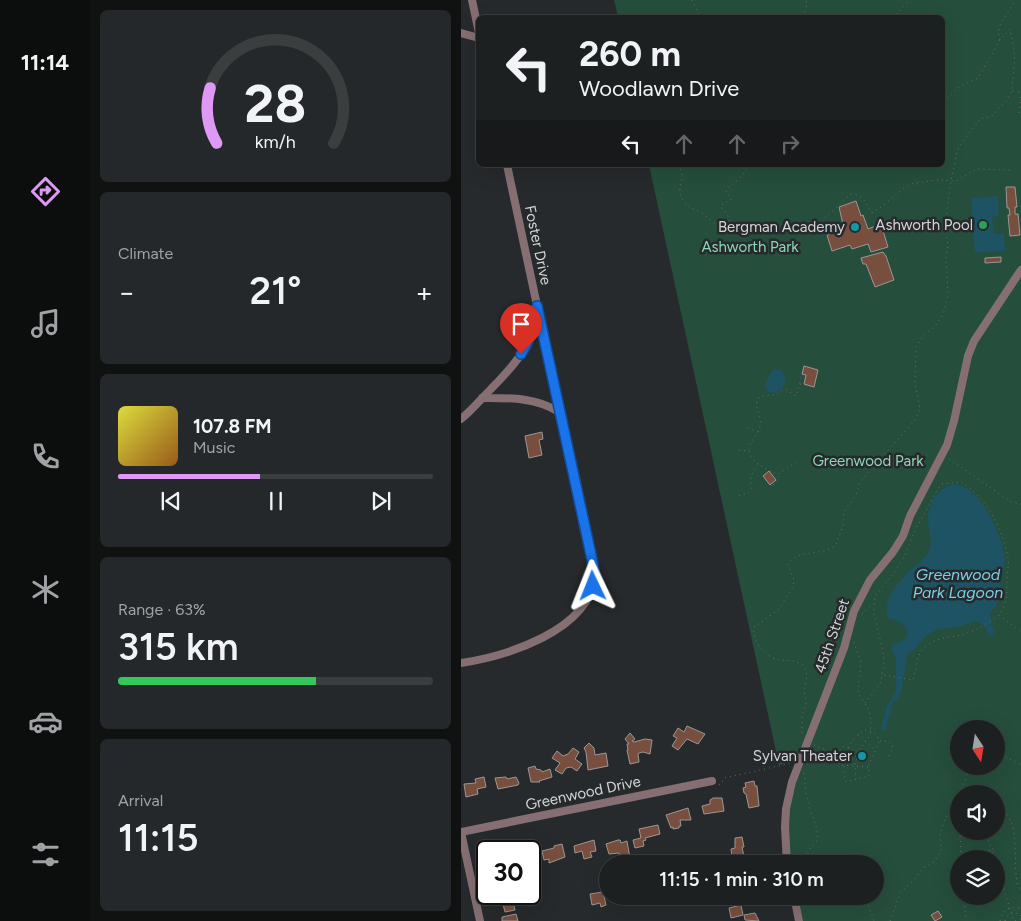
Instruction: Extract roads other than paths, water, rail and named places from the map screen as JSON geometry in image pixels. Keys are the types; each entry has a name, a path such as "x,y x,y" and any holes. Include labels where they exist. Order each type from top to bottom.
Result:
{"street":[{"path":"472,0 476,19"},
{"path":"461,33 476,37"},
{"name":"Foster Drive","path":"461,664 503,654 551,632 570,618 585,603 590,595 595,577 507,167"},
{"name":"45th Street","path":"786,855 786,809 791,782 801,766 844,648 848,628 861,595 903,536 910,516 943,454 954,421 968,356 974,341 1021,270"},
{"path":"461,419 516,363 527,345 534,325 537,306"},
{"path":"482,398 534,401 549,405 559,412"},
{"name":"Greenwood Drive","path":"461,832 713,783"},
{"path":"461,832 480,921"},
{"path":"796,905 799,921"}],"water":[{"name":"Ashworth Pool","path":"998,196 999,216 992,217 994,234 1004,234 1005,251 975,253 971,198"},
{"path":"773,369 781,370 784,374 785,383 781,390 773,393 768,392 765,384"},
{"name":"Greenwood Park Lagoon","path":"957,484 970,491 979,499 1000,537 1004,552 1004,571 1000,582 1002,591 998,602 990,614 994,633 991,636 988,634 984,625 976,621 959,627 936,630 926,636 913,651 907,654 902,689 899,698 893,702 885,730 883,731 881,729 887,706 896,692 896,658 891,648 905,639 907,634 901,623 889,619 887,605 889,598 898,584 925,557 930,549 931,541 928,519 933,500 945,487"}],"place":[{"name":"Ashworth Pool","path":"983,225"},
{"name":"Bergman Academy","path":"855,227"},
{"name":"Sylvan Theater","path":"862,756"}],"park label":[{"name":"Ashworth Park","path":"750,247"},
{"name":"Greenwood Park","path":"868,461"}]}
